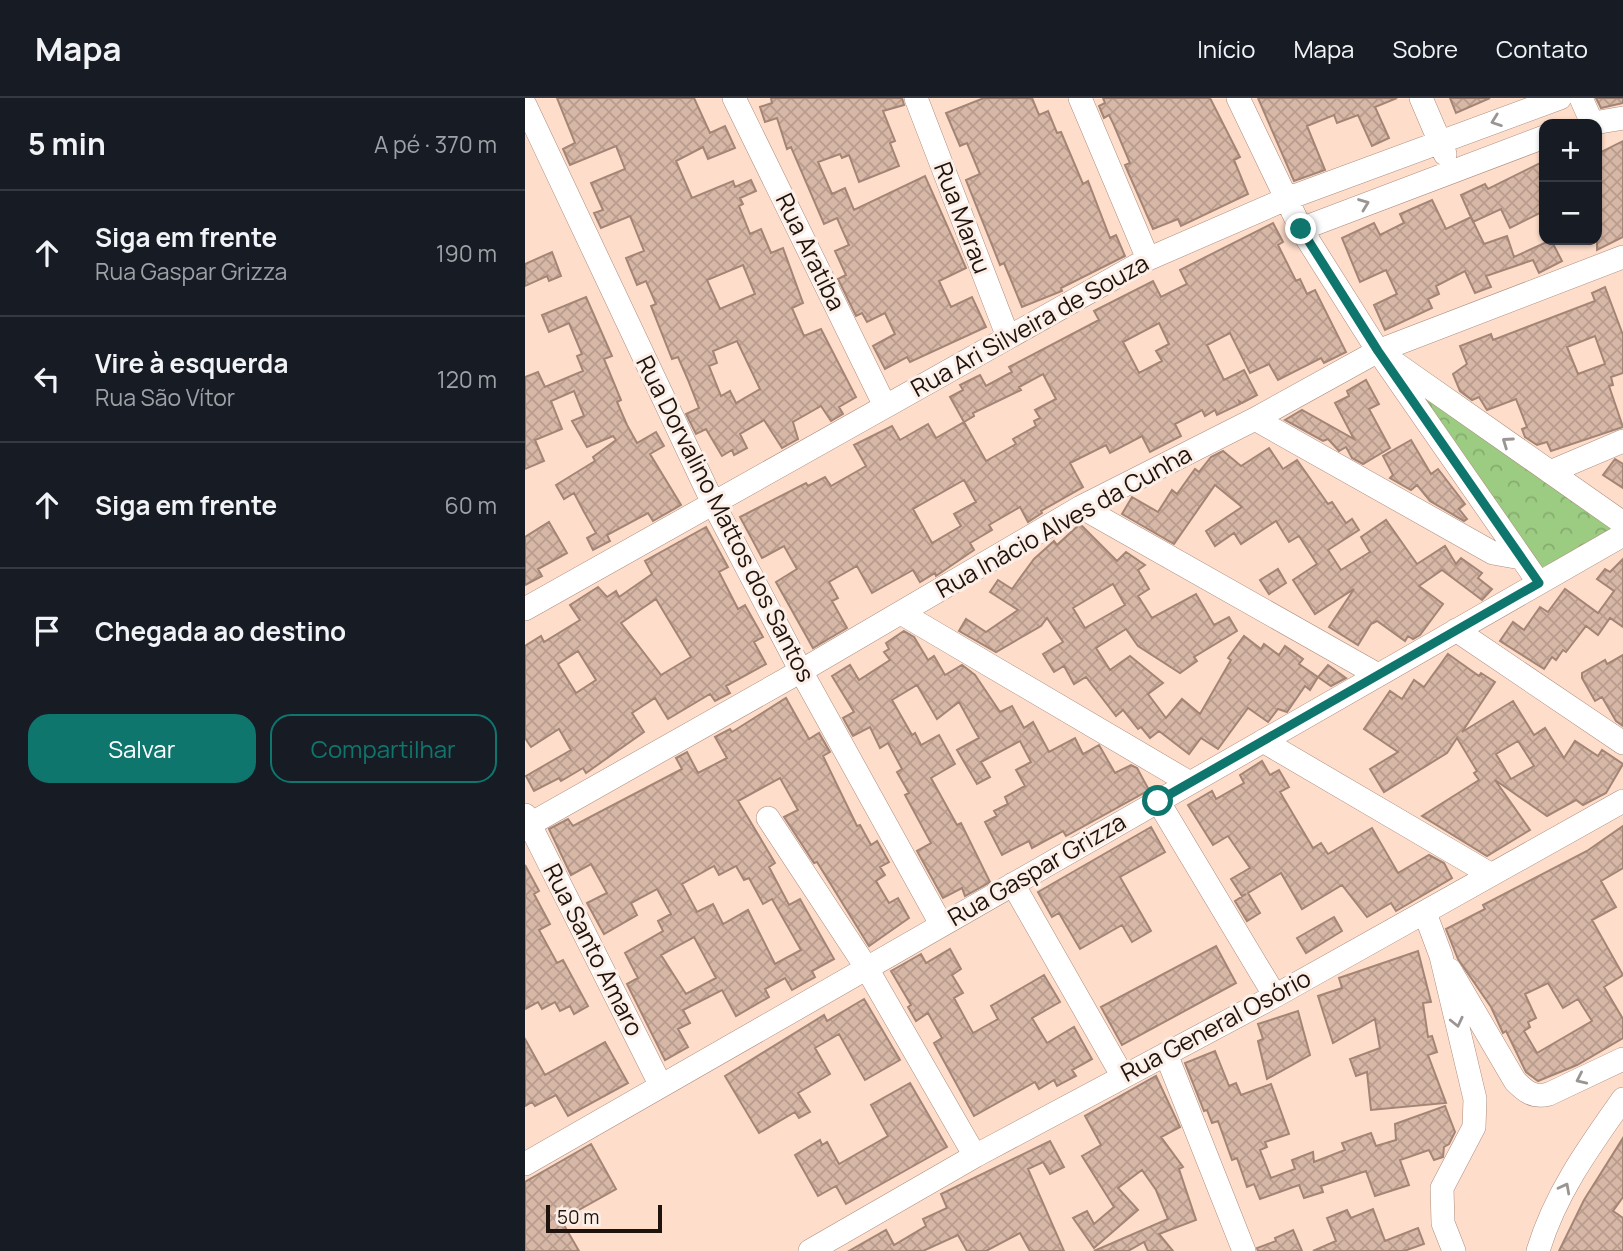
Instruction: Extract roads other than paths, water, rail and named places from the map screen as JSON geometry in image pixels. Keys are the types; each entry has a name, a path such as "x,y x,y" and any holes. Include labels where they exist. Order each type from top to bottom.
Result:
{"street":[{"name":"Rua Aratiba","path":"734,98 885,406"},
{"name":"Rua Marau","path":"916,98 1008,337"},
{"path":"1080,98 1148,258"},
{"path":"1238,98 1301,229 1378,351 1539,583"},
{"path":"1422,98 1450,170"},
{"name":"Rua Ari Silveira de Souza","path":"525,609 1148,258 1286,199 1560,98"},
{"path":"1581,98 1588,119"},
{"name":"Rua Dorvalino Mattos dos Santos","path":"525,105 713,503 801,671 941,924"},
{"path":"1602,122 1623,118"},
{"path":"1301,229 1450,170 1539,139"},
{"name":"Rua Inácio Alves da Cunha","path":"527,822 801,671 1081,507 1255,419 1378,351 1623,257"},
{"path":"1378,351 1623,523"},
{"path":"1255,419 1493,553 1521,558"},
{"path":"1550,472 1623,440"},
{"path":"1081,507 1378,675"},
{"name":"Rua Gaspar Grizza","path":"525,1164 1623,535"},
{"path":"901,612 1190,783"},
{"path":"1456,630 1623,743"},
{"path":"1263,741 1490,874"},
{"path":"1158,801 1275,996"},
{"name":"Rua General Osório","path":"810,1251 975,1156 1122,1075 1275,996 1623,801"},
{"path":"768,818 866,967 975,1156"},
{"name":"Rua Santo Amaro","path":"527,822 661,1086"},
{"path":"1013,884 1122,1075"},
{"path":"1426,913 1441,956 1475,1099 1474,1128 1442,1188 1443,1223 1454,1251"},
{"path":"1441,956 1515,1081 1526,1093 1538,1096 1549,1094 1623,1059"},
{"path":"1166,1054 1244,1251"},
{"path":"1538,1251 1566,1184 1623,1099"}]}
